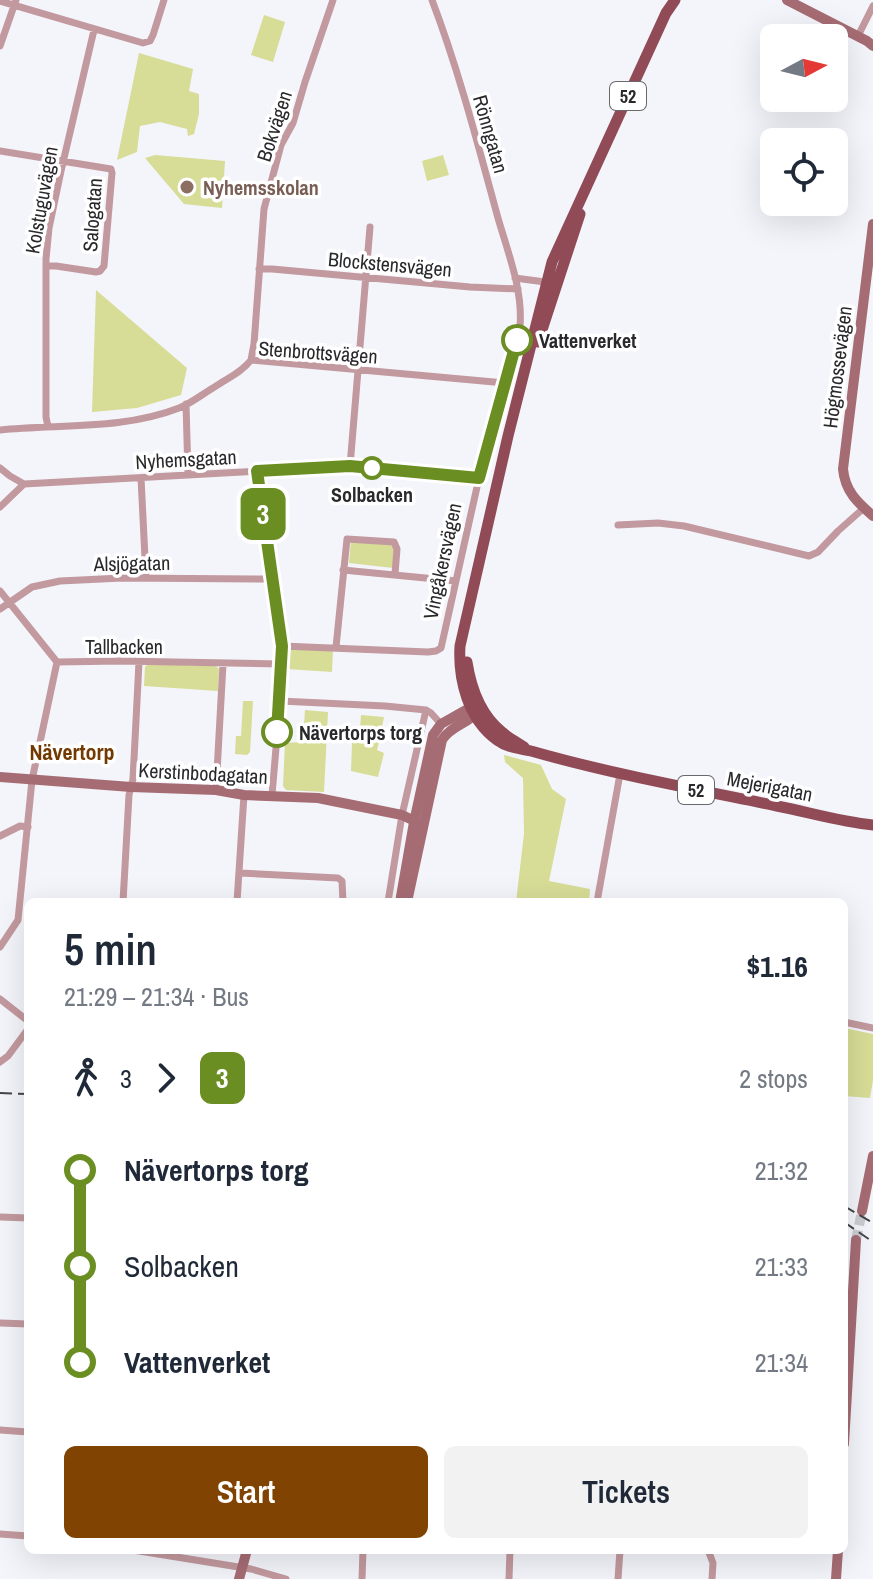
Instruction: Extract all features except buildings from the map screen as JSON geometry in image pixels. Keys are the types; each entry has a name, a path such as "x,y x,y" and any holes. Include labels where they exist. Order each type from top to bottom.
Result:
{"main road":[{"name":"Vingåkersvägen","path":"666,13 668,0"},
{"name":"Vingåkersvägen","path":"476,710 464,633 518,398 551,284 559,242 666,13 675,0"},
{"name":"Mejerigatan","path":"476,710 527,750 570,763 871,826"}],"street":[{"path":"0,1 15,3 133,42 146,43 153,35 164,0"},
{"name":"Bokvägen","path":"251,360 264,209 281,145 293,123 333,0"},
{"name":"Rönngatan","path":"432,0 458,77 518,289"},
{"path":"787,0 873,46"},
{"path":"0,46 15,3"},
{"path":"858,36 873,6"},
{"name":"Kolstuguvägen","path":"48,427 46,266 53,207 94,30"},
{"name":"Salogatan","path":"0,151 111,169 104,266 96,272 46,266"},
{"name":"Högmossevägen","path":"618,525 658,523 684,526 809,556 818,552 838,531 869,512 850,494 843,469 873,224"},
{"path":"350,466 370,227"},
{"name":"Blockstensvägen","path":"259,269 518,289"},
{"path":"515,278 551,284"},
{"name":"Vingåkersvägen","path":"336,647 436,651 441,648 479,478 520,326 521,300 518,289"},
{"name":"Stenbrottsvägen","path":"0,430 117,422 160,413 186,404 238,372 251,360 505,383"},
{"path":"186,404 188,475"},
{"name":"Nyhemsgatan","path":"24,484 350,466 479,478"},
{"path":"0,468 24,484 0,507"},
{"path":"257,471 282,646 272,795"},
{"path":"141,478 146,578"},
{"path":"282,646 336,647 347,539 394,542 397,549 395,574"},
{"path":"343,570 456,581"},
{"name":"Alsjögatan","path":"0,609 32,587 49,582 146,578 272,579"},
{"name":"Tallbacken","path":"0,591 57,662 281,664"},
{"path":"0,947 18,920 32,780 57,662"},
{"path":"123,898 139,662"},
{"path":"216,790 223,664"},
{"path":"280,701 426,710 444,728"},
{"path":"389,898 402,815 426,710"},
{"path":"408,898 433,735 476,710"},
{"path":"598,898 620,774"},
{"name":"Kerstinbodagatan","path":"0,777 330,800 402,815"},
{"path":"237,898 244,795"},
{"path":"402,815 418,824"},
{"path":"401,898 418,824"},
{"path":"0,836 20,826 28,827"},
{"path":"239,873 338,878 342,881 343,898"},
{"path":"18,920 24,921"},
{"path":"0,999 24,1018"},
{"path":"848,1023 873,1028"},
{"path":"0,1062 24,1034"},
{"path":"862,1211 873,1156"},
{"path":"0,1217 24,1218"},
{"path":"848,1306 856,1240"},
{"path":"0,1323 24,1324"},
{"path":"0,1430 24,1432"},
{"path":"0,1534 24,1536"},
{"path":"151,1554 240,1574 251,1569 286,1579"},
{"path":"240,1574 246,1554"},
{"path":"362,1579 363,1554"},
{"path":"509,1579 510,1554"},
{"path":"618,1579 620,1554"},
{"path":"710,1554 713,1563 712,1579"},
{"path":"836,1579 838,1554"}],"green space":[{"path":"264,15 285,22 273,62 251,55"},
{"path":"139,53 193,69 189,91 199,94 199,114 194,134 188,136 187,129 160,122 140,126 137,152 117,160"},
{"path":"155,155 225,161 222,208 184,204 145,158"},
{"path":"443,155 449,175 427,181 422,161"},
{"path":"96,290 187,368 181,395 137,408 92,412"},
{"path":"351,540 395,544 393,568 349,563"},
{"path":"289,646 333,649 332,672 287,669"},
{"path":"148,664 216,666 219,669 218,691 144,686 145,667"},
{"path":"243,701 253,701 250,752 247,755 235,754 236,736 241,736"},
{"name":"Nävertorps torg","path":"305,710 328,712 324,792 286,790 283,786 285,743 303,742"},
{"path":"361,715 384,717 381,732 385,734 385,739 380,738 377,750 384,753 378,777 351,771 352,743 359,743"},
{"path":"504,755 541,765 552,789 566,799 549,881 590,889 589,898 516,898 524,834 523,778 505,762"},
{"path":"848,1029 873,1034 870,1098 848,1096"}],"tunnel":[{"path":"856,1240 862,1211"}],"railway":[{"path":"0,1093 24,1094"},
{"path":"848,1208 873,1223"},
{"path":"848,1225 873,1242"}],"bus line":[{"name":"3","path":"277,732 282,646 257,471 350,466 479,478 517,340"}],"place":[{"name":"Nyhemsskolan","path":"187,187"},
{"name":"Vattenverket","path":"517,340"},
{"name":"Solbacken","path":"372,468"},
{"name":"Nävertorps torg","path":"277,732"}],"district":[{"name":"Nävertorp","path":"72,752"}]}
